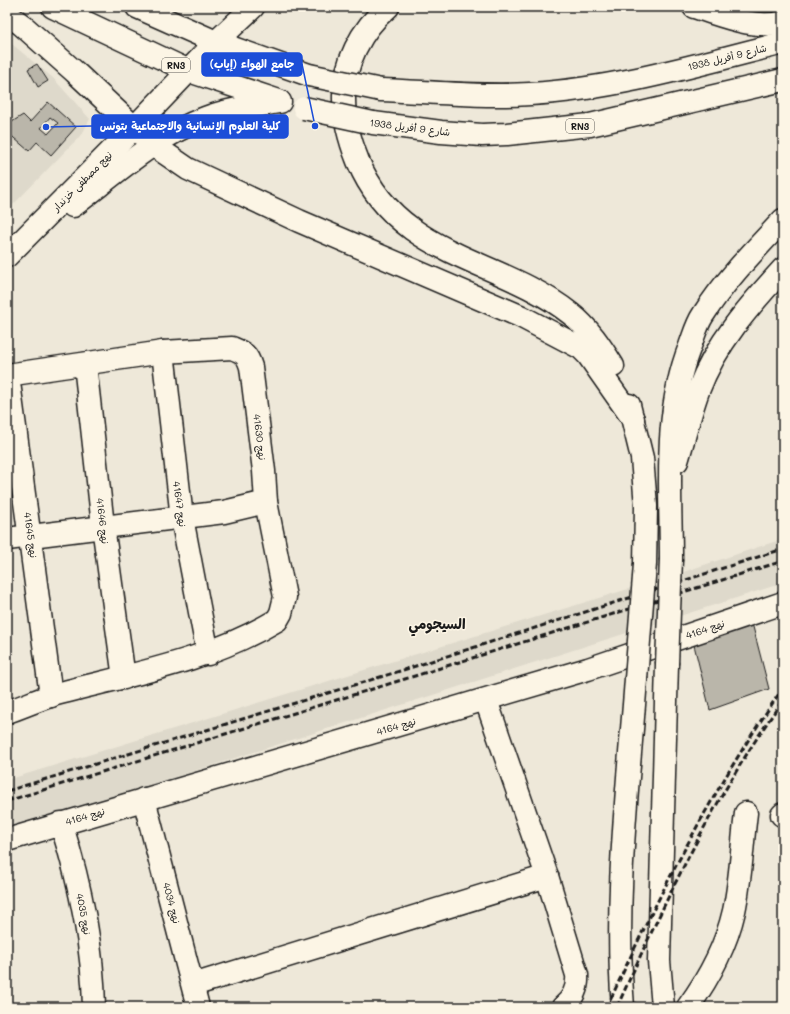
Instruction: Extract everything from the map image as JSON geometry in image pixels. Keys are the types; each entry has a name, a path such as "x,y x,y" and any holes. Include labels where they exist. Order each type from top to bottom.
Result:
{"main road":[{"name":"شارع 9 أفريل 1938","path":"53,7 190,71 280,102 373,123 441,132 482,135 507,134 590,125 783,80"},
{"name":"شارع 9 أفريل 1938","path":"137,7 216,42 310,75 382,90 492,94 531,94 622,83 780,29"},
{"name":"نهج مصطفى خزندار","path":"9,254 190,71 216,42 253,7"},
{"path":"388,7 368,28 358,44 343,85 344,113 350,141 365,177 381,200 403,223 427,240 458,257 540,294 570,313 585,325 616,371 626,392 633,419 642,458 646,506 645,564 621,882 620,966 623,1007"},
{"path":"694,7 744,22 780,29"},
{"path":"7,14 75,72 153,145 177,162 202,176 299,221 520,316 571,341 588,355 633,419"},
{"path":"9,254 153,145 206,118 280,102"},
{"path":"663,1007 659,961 671,559 670,437 674,402 684,360 703,316 739,268 783,220"},
{"path":"671,483 698,391 707,370 726,336 757,297 783,269"},
{"name":"نهج 41630","path":"8,375 163,352 232,348 247,356 251,367 264,471 266,502"},
{"name":"نهج 41647","path":"163,352 182,518 208,654"},
{"name":"نهج 41646","path":"85,364 103,526 124,678"},
{"name":"نهج 41645","path":"8,375 31,536 51,696"},
{"path":"7,539 103,526 182,518 224,512 266,502 285,597 281,613 277,620 208,654 124,678 51,696 7,712"},
{"name":"نهج 4164","path":"7,840 588,669 783,603"},
{"path":"486,700 547,876 577,975 578,982 574,994 563,1007"},
{"name":"نهج 4034","path":"144,799 198,1007"},
{"path":"688,1007 702,988 716,963 726,937 734,910 746,813"},
{"name":"نهج 4035","path":"61,823 75,867 89,938 93,973 94,1007"},
{"path":"193,984 547,876"}],"shaded area":[{"path":"7,40 53,78 90,119 82,134 7,211"},
{"path":"783,539 783,583 7,831 7,780 677,574"}],"building":[{"path":"37,64 48,81 38,87 28,69"},
{"path":"48,102 76,127 51,155 37,142 29,151 7,132 7,125 23,115 30,122","holes":["50,117 58,123 48,134 41,128"]},
{"path":"752,623 769,689 710,710 694,645"}],"railway":[{"path":"7,791 400,671 783,549"},
{"path":"7,801 783,561"},
{"path":"607,1007 646,924 688,843 733,765 783,688"},
{"path":"617,1007 692,849 735,773 783,700"}],"place":[{"name":"جامع الهواء (إياب)","path":"315,126"},
{"name":"كلية العلوم الإنسانية والاجتماعية بتونس","path":"46,127"}],"district":[{"name":"السيجومي","path":"437,623"}]}
